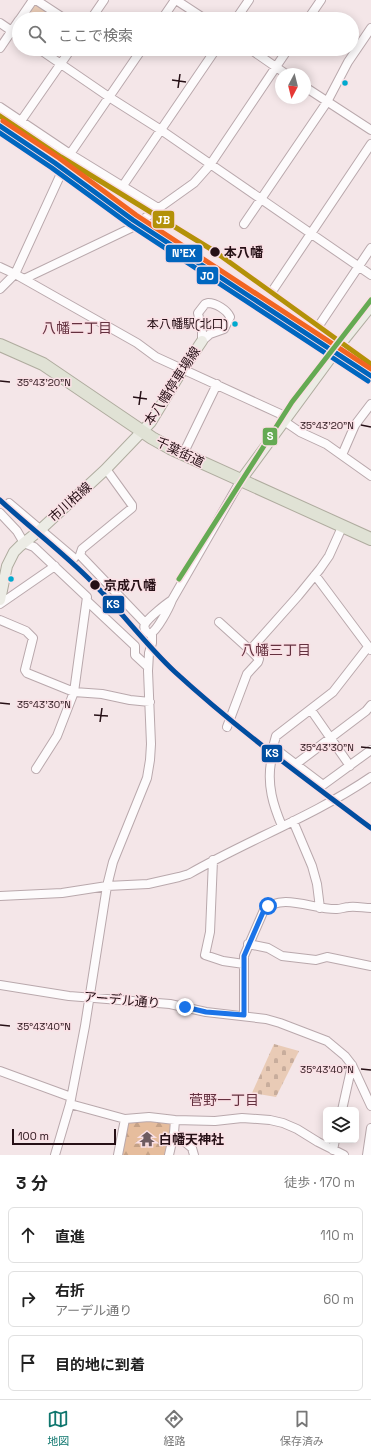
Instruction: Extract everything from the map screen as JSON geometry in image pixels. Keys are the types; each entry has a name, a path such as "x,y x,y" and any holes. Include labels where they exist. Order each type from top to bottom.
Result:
{"highway":[{"name":"千葉街道","path":"0,345 43,364 142,432 170,448 343,525 371,539"}],"main road":[{"path":"242,480 345,339 371,306"},
{"name":"本八幡停車場線","path":"142,432 151,422 202,341"},
{"name":"市川柏線","path":"0,600 10,559 14,552 106,469 142,432"}],"street":[{"path":"24,12 32,0"},
{"path":"36,0 54,12"},
{"path":"96,12 104,0"},
{"path":"167,12 175,0 194,12"},
{"path":"241,12 249,0"},
{"path":"313,12 321,0"},
{"path":"0,23 12,31 0,48"},
{"path":"359,46 371,28"},
{"path":"50,56 109,97 161,130 371,275"},
{"path":"21,121 66,56"},
{"path":"0,289 15,274 56,180 70,154 137,56"},
{"path":"122,187 211,56"},
{"path":"260,56 276,67"},
{"path":"24,280 132,228 194,183 210,165 283,56"},
{"path":"244,224 327,102 352,56"},
{"path":"311,91 371,130"},
{"path":"1,109 122,187 158,208"},
{"path":"273,290 371,144"},
{"path":"320,324 371,248"},
{"path":"0,267 138,343 156,357 217,384 286,419 300,432 326,444 371,476"},
{"path":"213,303 228,313 230,317 224,329 210,334 202,341 202,332 198,314 204,304 213,303"},
{"path":"186,448 217,384"},
{"path":"342,455 355,425 371,404"},
{"path":"106,469 132,505 132,508 82,549 80,555 146,623"},
{"path":"56,1155 71,1101 90,997 107,886 113,862 120,843 147,778 151,744 148,667 152,633 168,609 242,480"},
{"path":"9,503 74,558"},
{"path":"0,514 17,532 24,543 34,547 55,566 87,597 87,600 135,646 135,655 148,667"},
{"path":"250,650 315,575 329,556 343,525"},
{"path":"0,604 55,566"},
{"path":"315,575 369,648 333,692 276,736 273,747 323,785 371,750"},
{"path":"36,769 57,736 74,692 87,600"},
{"path":"152,633 145,630 146,623 164,605 172,600"},
{"path":"0,620 26,631 33,638 25,670 27,673 74,692 102,694 130,700 150,702"},
{"path":"220,622 259,659 247,674 227,727"},
{"path":"296,764 366,711 371,705"},
{"path":"311,710 350,766"},
{"path":"271,762 269,784 275,810 282,826"},
{"path":"0,896 62,893 107,886 148,884 179,878 332,802 371,777"},
{"path":"293,821 312,866 317,884 320,908"},
{"path":"213,860 210,932 205,956 223,961 244,964"},
{"path":"244,1015 244,956 264,910 268,906 285,902 320,908 371,908"},
{"path":"248,944 268,948 282,956 316,960 327,957 371,966"},
{"name":"アーデル通り","path":"0,985 47,993 170,1004 206,1012 244,1015 280,1023 327,1041 345,1056 352,1065 371,1106"},
{"path":"343,1107 352,1065"},
{"path":"0,1071 71,1101 125,1119 152,1117 175,1120 215,1121 242,1118 270,1120 283,1123 297,1129 344,1155"},
{"path":"118,1155 125,1119"},
{"path":"169,1155 174,1133 175,1120"},
{"path":"367,1155 371,1128"},
{"path":"174,1133 192,1148 194,1155"},
{"path":"333,1150 334,1143"}],"green space":[{"path":"35,4 48,12 29,12"},
{"path":"274,1044 299,1051 276,1097 252,1093"},
{"name":"白幡天神社","path":"125,1119 175,1120 169,1155 118,1155"}],"transit line":[{"name":"JB","path":"0,116 61,157 214,251 371,364"},
{"path":"3,121 59,158 136,215 371,369"},
{"name":"N'EX","path":"0,126 55,163 133,220 371,376"},
{"name":"JO","path":"0,133 52,168 130,225 368,381"},
{"name":"S","path":"179,579 292,402 371,300"},
{"name":"KS","path":"0,500 82,572 164,661 198,693 271,752 371,828"}],"place":[{"name":"本八幡","path":"215,252"},
{"name":"本八幡駅(北口)","path":"235,324"},
{"name":"京成八幡","path":"95,585"},
{"name":"白幡天神社","path":"147,1139"}],"district":[{"name":"八幡二丁目","path":"77,328"},
{"name":"八幡三丁目","path":"276,650"},
{"name":"菅野一丁目","path":"224,1100"}],"route":[{"path":"185,1007 206,1012 244,1015 244,956 264,910 268,906"}]}
